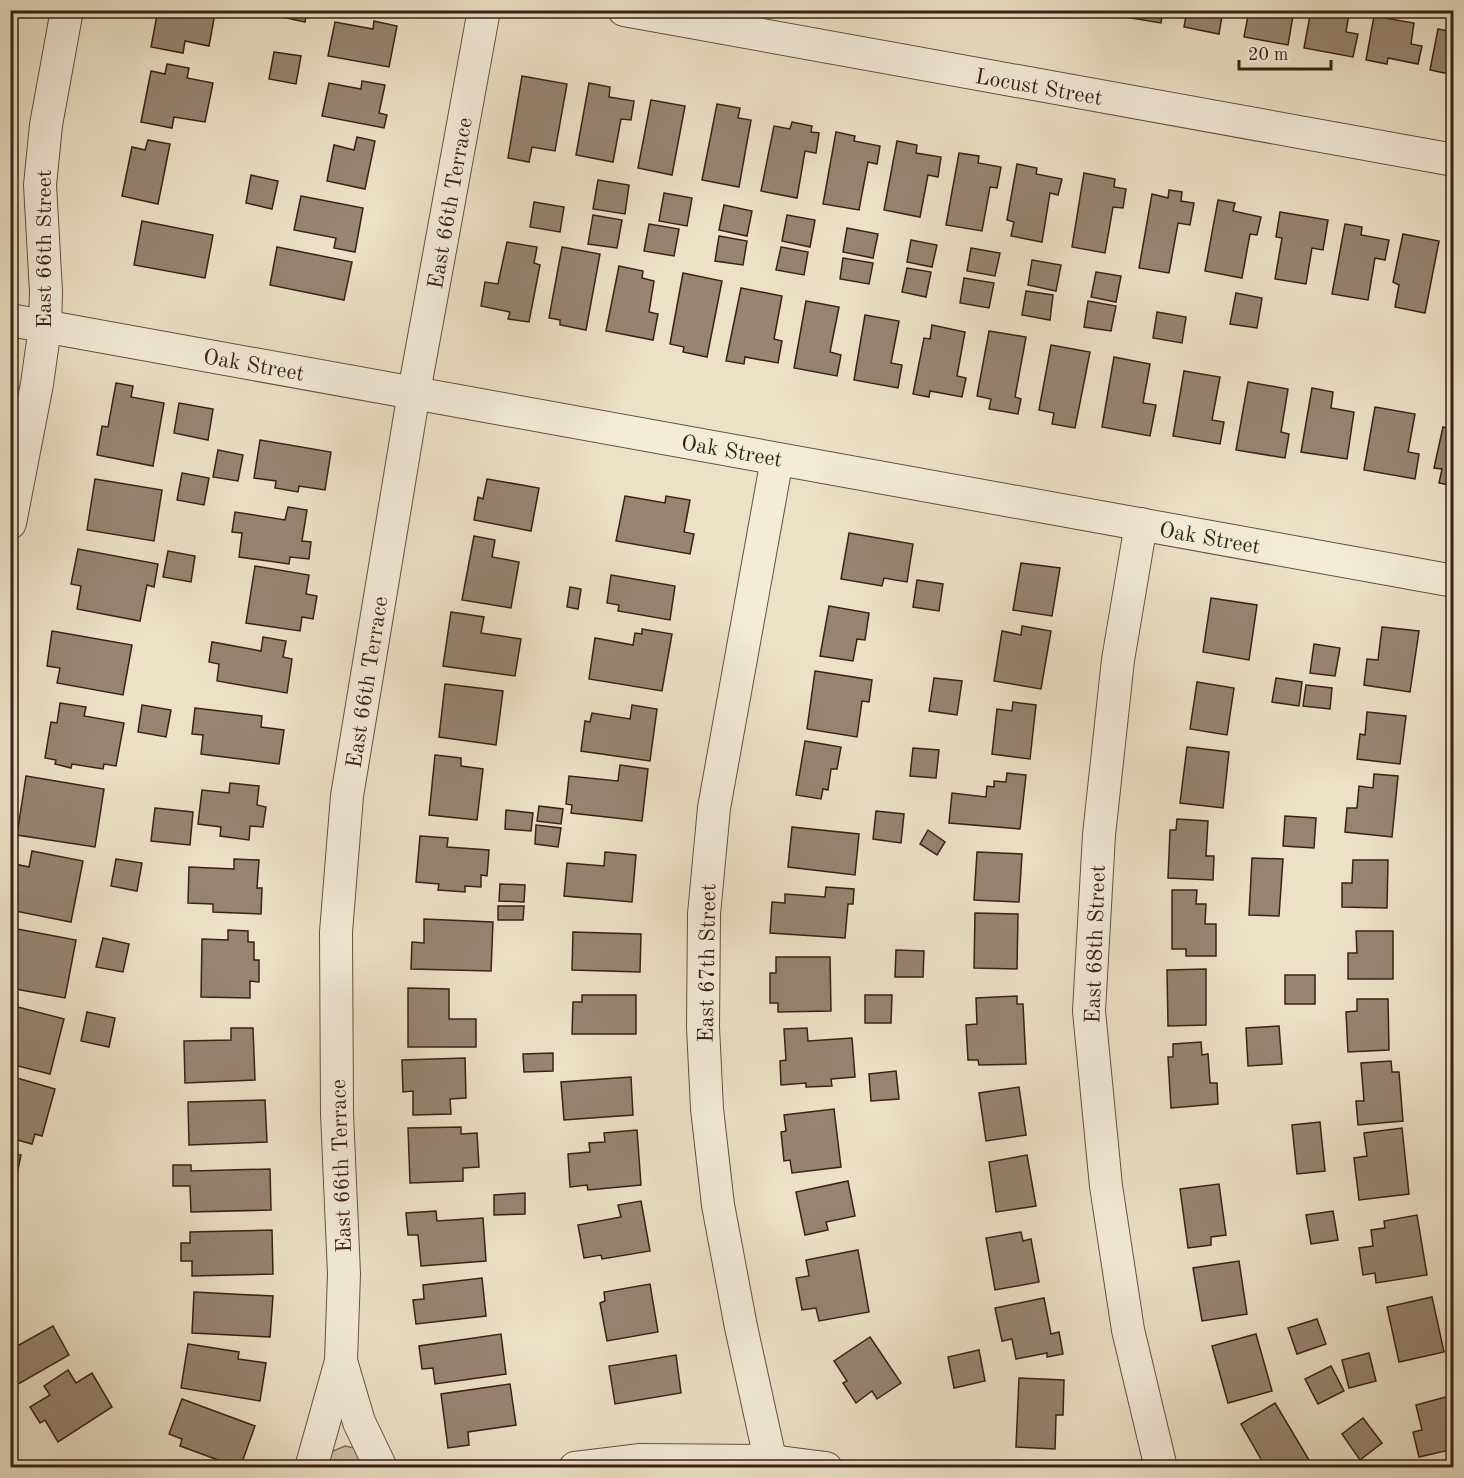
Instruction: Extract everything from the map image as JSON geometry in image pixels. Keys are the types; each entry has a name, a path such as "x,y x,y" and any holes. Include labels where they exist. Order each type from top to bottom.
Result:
{"street":[{"name":"East 66th Street","path":"10,523 37,384 45,327 46,292 40,185 46,125 67,10"},
{"name":"East 66th Terrace","path":"310,1467 341,1361 344,1274 337,1113 336,932 347,796 414,392 484,10"},
{"name":"Locust Street","path":"624,10 1454,160"},
{"name":"Oak Street","path":"10,320 1454,581"},
{"name":"East 67th Street","path":"772,1464 741,1327 718,1205 707,1109 703,1016 704,914 714,808 777,459"},
{"name":"East 68th Street","path":"1141,524 1118,660 1098,835 1089,1011 1106,1186 1128,1330 1161,1467"},
{"name":"East 66th Terrace","path":"341,1361 359,1422 381,1467"},
{"path":"575,1467 641,1460 826,1467"}],"shaded area":[{"path":"345,1446 354,1448 365,1468 326,1468 333,1451"}],"building":[{"path":"158,10 199,10 215,13 209,46 185,41 183,53 151,47"},
{"path":"283,10 307,10 305,22 282,17"},
{"path":"1070,10 1095,10 1094,15"},
{"path":"1113,10 1163,10 1161,23 1112,15"},
{"path":"1187,10 1223,10 1219,34 1184,27"},
{"path":"1249,10 1294,10 1288,45 1244,37"},
{"path":"1311,10 1330,10 1349,14 1346,32 1358,34 1353,57 1304,48"},
{"path":"1374,16 1414,23 1411,44 1422,46 1418,64 1388,58 1387,64 1366,60"},
{"path":"374,21 397,26 389,67 328,56 335,22 373,29"},
{"path":"1438,29 1454,32 1454,75 1430,70"},
{"path":"274,52 301,56 296,84 269,79"},
{"path":"167,64 189,68 187,78 213,83 205,122 174,117 172,128 141,122 151,71 165,74"},
{"path":"522,76 567,84 555,151 532,147 529,162 508,158"},
{"path":"362,81 385,85 379,113 387,115 384,128 322,116 329,83 361,89"},
{"path":"589,83 610,87 609,97 634,101 631,120 621,119 613,162 576,155"},
{"path":"651,100 685,106 672,175 638,168"},
{"path":"717,104 740,108 738,118 751,120 739,187 702,180"},
{"path":"792,122 812,126 811,132 819,133 816,153 805,151 797,198 761,191 774,126 790,129"},
{"path":"836,132 855,136 854,141 880,146 877,164 868,162 859,210 823,204"},
{"path":"357,137 375,141 365,189 327,181 334,145 354,150"},
{"path":"148,140 170,144 158,204 122,196 132,147 145,150"},
{"path":"897,141 917,145 916,153 941,157 938,177 928,175 920,217 884,210"},
{"path":"959,153 979,156 978,163 1001,167 997,188 990,187 982,231 946,225"},
{"path":"1017,164 1037,168 1036,174 1062,179 1058,195 1050,193 1042,242 1011,236 1014,222 1007,220"},
{"path":"1084,173 1115,179 1114,187 1126,189 1123,208 1113,207 1105,253 1072,247"},
{"path":"251,175 278,181 272,209 246,203"},
{"path":"598,180 629,185 625,214 593,209"},
{"path":"1169,190 1182,192 1181,201 1194,203 1190,225 1178,223 1169,273 1139,268 1152,194 1168,198"},
{"path":"664,193 692,198 687,226 659,221"},
{"path":"301,196 363,208 355,252 334,248 336,238 294,230"},
{"path":"1218,200 1235,203 1233,211 1261,217 1257,235 1250,234 1242,278 1205,271"},
{"path":"534,202 564,207 560,232 530,227"},
{"path":"724,205 752,211 747,236 719,230"},
{"path":"1280,212 1328,220 1323,250 1312,248 1306,284 1275,279 1282,238 1276,237"},
{"path":"593,215 622,220 617,248 588,244"},
{"path":"787,215 815,220 810,247 782,241"},
{"path":"142,221 213,235 205,278 134,265"},
{"path":"649,224 679,229 674,256 644,251"},
{"path":"1345,224 1362,227 1361,235 1389,240 1385,260 1375,258 1368,300 1332,294"},
{"path":"847,228 878,234 873,258 843,252"},
{"path":"1403,234 1439,241 1425,313 1395,307 1399,285 1393,282"},
{"path":"719,236 747,241 743,265 715,261"},
{"path":"911,240 937,245 932,267 907,262"},
{"path":"507,242 537,247 534,263 540,265 529,322 508,319 510,312 481,306 485,282 498,284"},
{"path":"277,247 352,262 344,300 270,285"},
{"path":"562,247 600,254 586,330 560,325 560,320 549,318"},
{"path":"781,247 808,252 804,275 776,270"},
{"path":"971,248 1000,253 995,276 967,271"},
{"path":"843,258 873,263 869,284 840,279"},
{"path":"1032,260 1061,265 1056,291 1028,285"},
{"path":"619,266 643,271 642,278 654,281 649,312 658,314 653,340 606,331"},
{"path":"907,268 931,272 926,297 902,292"},
{"path":"1096,272 1121,276 1116,302 1091,297"},
{"path":"683,273 722,281 707,357 683,352 684,347 670,344"},
{"path":"964,278 994,283 989,308 960,303"},
{"path":"741,288 782,296 774,339 782,341 778,363 745,357 744,364 726,361"},
{"path":"1026,291 1053,295 1050,320 1022,315"},
{"path":"1236,293 1262,298 1257,328 1230,324"},
{"path":"806,301 839,307 830,352 841,355 837,376 794,368"},
{"path":"1088,301 1116,306 1111,331 1084,327"},
{"path":"1157,312 1186,317 1182,343 1153,338"},
{"path":"865,315 899,321 891,363 902,365 898,388 854,380"},
{"path":"932,325 965,332 957,376 966,378 962,397 930,391 929,397 913,394 924,338 930,339"},
{"path":"989,331 1026,337 1015,397 1021,399 1018,414 989,409 991,399 977,396"},
{"path":"1051,345 1090,352 1075,428 1052,424 1054,413 1039,410"},
{"path":"1114,357 1150,364 1143,403 1156,405 1150,436 1102,427"},
{"path":"1184,371 1220,377 1212,420 1224,422 1220,444 1173,436"},
{"path":"1248,382 1288,389 1281,432 1289,434 1285,458 1236,450"},
{"path":"116,383 133,386 131,397 164,403 153,466 97,455 102,426 108,427"},
{"path":"1312,388 1333,392 1331,408 1354,412 1347,459 1301,452"},
{"path":"179,403 213,409 208,440 174,433"},
{"path":"1375,407 1415,414 1408,452 1419,454 1415,479 1364,470"},
{"path":"1454,422 1454,486 1439,483 1442,469 1434,468 1443,427 1450,429"},
{"path":"260,440 331,452 325,490 299,486 298,492 275,488 276,481 254,478"},
{"path":"218,450 243,455 238,481 213,477"},
{"path":"182,473 209,478 204,505 177,500"},
{"path":"95,479 162,490 154,541 87,530"},
{"path":"487,479 539,488 531,531 474,520 478,497 483,499"},
{"path":"625,496 665,503 666,496 690,500 684,532 694,534 690,554 616,541"},
{"path":"288,507 307,510 302,541 311,542 309,559 290,557 289,564 239,557 242,533 232,532 235,512 285,520"},
{"path":"849,533 913,544 907,582 884,578 882,586 841,579"},
{"path":"474,536 495,540 492,557 519,562 511,608 462,600"},
{"path":"78,549 158,564 154,587 147,585 140,621 77,609 81,586 71,584"},
{"path":"168,551 195,556 191,582 163,577"},
{"path":"1021,563 1060,568 1052,616 1013,610"},
{"path":"255,566 309,575 306,594 317,596 313,619 302,617 300,631 246,623"},
{"path":"611,575 675,586 670,620 618,611 619,605 607,603"},
{"path":"917,580 943,584 939,611 913,607"},
{"path":"570,587 581,589 578,609 567,607"},
{"path":"1211,598 1257,605 1249,660 1203,652"},
{"path":"829,606 869,613 865,640 857,639 853,661 820,656"},
{"path":"451,612 484,617 481,633 521,639 515,676 443,666"},
{"path":"1022,626 1051,631 1041,689 994,681 1002,631 1021,635"},
{"path":"1382,627 1419,631 1410,692 1364,685 1367,659 1378,660"},
{"path":"642,629 672,634 662,691 589,679 595,638 633,645 635,633 642,634"},
{"path":"52,631 132,645 123,695 57,683 60,668 47,666"},
{"path":"263,637 286,641 283,657 292,659 287,693 217,681 219,664 209,662 212,642 261,651"},
{"path":"1314,644 1340,648 1335,676 1310,673"},
{"path":"815,671 872,680 869,702 862,701 857,737 807,729"},
{"path":"934,678 962,681 957,715 929,711"},
{"path":"1276,678 1302,682 1299,706 1272,702"},
{"path":"1197,682 1234,688 1227,735 1190,729"},
{"path":"445,684 503,691 496,745 439,737"},
{"path":"1306,685 1332,688 1330,709 1303,706"},
{"path":"1013,702 1036,705 1030,759 992,754 997,709 1012,711"},
{"path":"60,703 86,707 84,716 124,723 116,766 104,764 103,769 72,764 71,768 55,764 56,760 45,758 51,722 57,723"},
{"path":"142,705 171,710 166,737 138,732"},
{"path":"632,705 657,709 650,761 581,751 585,721 590,722 592,713 630,719"},
{"path":"195,708 262,716 261,727 284,730 279,764 201,754 203,735 192,734"},
{"path":"1367,712 1406,716 1400,764 1357,759 1360,734 1365,735"},
{"path":"805,741 841,747 837,769 831,769 828,790 823,789 821,799 796,795"},
{"path":"1187,747 1229,752 1223,808 1180,803"},
{"path":"913,748 939,750 936,778 910,776"},
{"path":"435,755 461,758 461,766 483,769 477,820 429,815"},
{"path":"620,765 648,769 642,821 571,813 572,805 566,804 569,776 618,781"},
{"path":"1007,773 1026,775 1020,829 949,823 952,793 986,797 987,786 994,787 994,781 1006,782"},
{"path":"1374,774 1398,776 1392,837 1345,832 1347,808 1357,808 1359,786 1373,788"},
{"path":"26,776 104,789 95,847 17,835"},
{"path":"230,783 259,786 257,805 266,807 263,827 250,826 249,840 220,836 221,827 198,824 202,790 229,793"},
{"path":"539,806 563,809 561,824 537,821"},
{"path":"155,808 193,812 190,845 151,841"},
{"path":"506,810 533,813 531,831 505,829"},
{"path":"876,811 904,814 901,843 873,839"},
{"path":"1285,816 1316,818 1314,848 1283,846"},
{"path":"1177,819 1208,821 1206,856 1214,856 1213,880 1168,878 1170,830 1176,830"},
{"path":"536,825 561,828 558,847 535,844"},
{"path":"792,827 859,834 855,875 788,867"},
{"path":"928,830 945,842 937,855 920,844"},
{"path":"420,836 448,838 447,847 489,850 487,876 481,875 481,887 465,886 465,892 438,890 439,884 416,882"},
{"path":"32,851 83,861 71,922 15,911 18,894 10,893 10,888 15,864 29,867"},
{"path":"605,852 636,855 632,902 564,896 567,863 604,866"},
{"path":"977,852 1022,854 1019,902 974,900"},
{"path":"1252,858 1283,859 1279,916 1249,915"},
{"path":"116,859 142,863 137,891 111,886"},
{"path":"234,859 259,860 257,888 262,888 261,914 213,912 213,904 188,903 189,867 234,869"},
{"path":"1353,860 1388,860 1387,908 1342,907 1342,883 1352,883"},
{"path":"500,884 525,885 524,902 499,901"},
{"path":"826,887 854,889 853,904 848,904 845,938 770,933 772,902 785,903 785,894 825,897"},
{"path":"1172,890 1197,890 1196,904 1206,904 1205,924 1216,924 1216,956 1186,956 1186,949 1172,949"},
{"path":"498,906 524,906 523,920 498,920"},
{"path":"975,913 1018,914 1017,969 974,968"},
{"path":"424,919 493,922 491,971 411,969 412,942 424,943"},
{"path":"12,928 76,940 65,998 10,988"},
{"path":"228,930 248,931 248,942 254,942 254,960 259,960 259,982 250,981 250,998 201,997 202,939 228,940"},
{"path":"1356,931 1393,931 1393,979 1348,979 1348,953 1357,953"},
{"path":"573,932 641,934 640,972 572,970"},
{"path":"103,938 129,944 123,972 96,967"},
{"path":"896,950 924,951 923,977 895,977"},
{"path":"776,957 830,957 831,1011 778,1012 778,1003 770,1003 770,973 776,973"},
{"path":"1206,969 1206,1025 1168,1026 1167,970"},
{"path":"1285,975 1315,975 1315,1004 1285,1004"},
{"path":"408,988 449,989 449,1019 476,1019 476,1047 408,1047"},
{"path":"582,995 636,995 636,1034 572,1034 573,1002 582,1002"},
{"path":"865,995 892,995 891,1023 865,1023"},
{"path":"1017,996 1017,1004 1023,1004 1026,1064 979,1065 978,1060 968,1060 966,1025 977,1024 976,998"},
{"path":"1357,999 1388,999 1389,1050 1348,1052 1346,1012 1357,1011"},
{"path":"10,1005 64,1019 50,1074 10,1064"},
{"path":"87,1012 115,1018 109,1047 81,1041"},
{"path":"1279,1026 1282,1064 1248,1066 1246,1028"},
{"path":"231,1028 253,1028 255,1080 185,1083 184,1041 231,1040"},
{"path":"807,1028 808,1041 852,1038 855,1077 831,1079 832,1086 806,1087 806,1083 781,1085 780,1061 786,1060 784,1029"},
{"path":"1201,1042 1202,1055 1208,1054 1210,1083 1217,1083 1218,1104 1171,1108 1168,1057 1173,1057 1173,1044"},
{"path":"553,1053 553,1071 524,1072 523,1054"},
{"path":"465,1058 466,1098 450,1099 451,1114 413,1115 413,1091 403,1092 402,1060"},
{"path":"1391,1061 1392,1072 1399,1072 1403,1121 1358,1125 1356,1101 1364,1101 1361,1063"},
{"path":"896,1071 899,1099 871,1101 869,1074"},
{"path":"10,1076 55,1089 42,1136 35,1134 32,1144 10,1138"},
{"path":"631,1077 633,1115 564,1120 561,1082"},
{"path":"1019,1087 1026,1135 986,1141 979,1093"},
{"path":"265,1100 267,1142 189,1145 188,1102"},
{"path":"834,1109 841,1167 792,1173 790,1160 784,1161 781,1132 786,1131 784,1115"},
{"path":"1320,1122 1325,1171 1297,1174 1292,1125"},
{"path":"461,1127 461,1134 477,1133 479,1167 463,1168 463,1181 410,1183 408,1128"},
{"path":"1402,1128 1409,1194 1359,1200 1354,1158 1367,1156 1364,1133"},
{"path":"637,1130 641,1185 588,1190 587,1185 570,1187 568,1154 590,1152 589,1143 605,1142 604,1133"},
{"path":"10,1153 21,1155 10,1206"},
{"path":"1027,1155 1036,1206 996,1212 989,1162"},
{"path":"173,1165 191,1165 191,1171 270,1169 271,1210 191,1212 190,1186 173,1186"},
{"path":"848,1181 855,1216 826,1222 828,1230 805,1235 796,1192"},
{"path":"1219,1184 1226,1235 1211,1237 1211,1245 1188,1248 1180,1189"},
{"path":"525,1193 525,1214 494,1215 494,1195"},
{"path":"641,1201 650,1251 602,1259 601,1255 584,1258 578,1225 621,1217 618,1205"},
{"path":"436,1211 437,1221 483,1218 486,1261 421,1266 418,1235 408,1235 406,1213"},
{"path":"1333,1211 1338,1240 1311,1244 1306,1215"},
{"path":"1417,1215 1427,1275 1376,1283 1375,1273 1363,1275 1359,1248 1373,1246 1371,1230 1385,1228 1384,1221"},
{"path":"272,1230 273,1274 192,1276 192,1261 181,1261 181,1243 190,1243 190,1232"},
{"path":"1021,1232 1023,1241 1031,1239 1039,1282 995,1290 986,1238"},
{"path":"858,1250 869,1312 819,1321 816,1308 802,1310 796,1278 809,1276 806,1260"},
{"path":"1239,1261 1247,1314 1202,1321 1193,1268"},
{"path":"10,1269 16,1294 10,1295"},
{"path":"482,1278 486,1316 416,1324 413,1300 424,1299 423,1285"},
{"path":"650,1284 658,1332 607,1341 600,1303 605,1301 604,1292"},
{"path":"194,1292 273,1296 270,1337 192,1333"},
{"path":"1432,1297 1444,1352 1399,1362 1387,1307"},
{"path":"1044,1298 1051,1334 1059,1332 1063,1354 1047,1357 1047,1353 1016,1359 1012,1339 1002,1341 995,1308"},
{"path":"1317,1319 1326,1344 1297,1354 1288,1328"},
{"path":"53,1326 69,1355 13,1387 10,1382 10,1350"},
{"path":"501,1334 506,1374 435,1384 433,1368 422,1369 419,1346"},
{"path":"1256,1334 1272,1391 1228,1403 1212,1346"},
{"path":"870,1337 901,1383 877,1399 872,1391 856,1403 843,1383 847,1381 834,1361"},
{"path":"188,1344 239,1352 238,1359 266,1363 260,1401 181,1388"},
{"path":"979,1350 985,1381 954,1388 948,1357"},
{"path":"1369,1353 1376,1381 1349,1388 1342,1360"},
{"path":"676,1355 681,1393 615,1404 609,1366"},
{"path":"1331,1366 1344,1391 1318,1404 1305,1379"},
{"path":"68,1370 76,1383 92,1373 112,1407 58,1442 45,1420 40,1423 30,1407 50,1395 44,1386"},
{"path":"1019,1378 1064,1380 1063,1415 1056,1415 1055,1449 1016,1447"},
{"path":"510,1384 516,1425 468,1432 469,1445 448,1448 441,1394"},
{"path":"1453,1395 1454,1449 1419,1457 1413,1432 1422,1430 1416,1405"},
{"path":"182,1399 255,1426 240,1468 180,1446 182,1439 169,1434"},
{"path":"1275,1403 1309,1460 1296,1468 1266,1468 1241,1424"},
{"path":"1363,1418 1382,1443 1360,1460 1342,1434"},
{"path":"1321,1461 1337,1468 1318,1468"}]}
